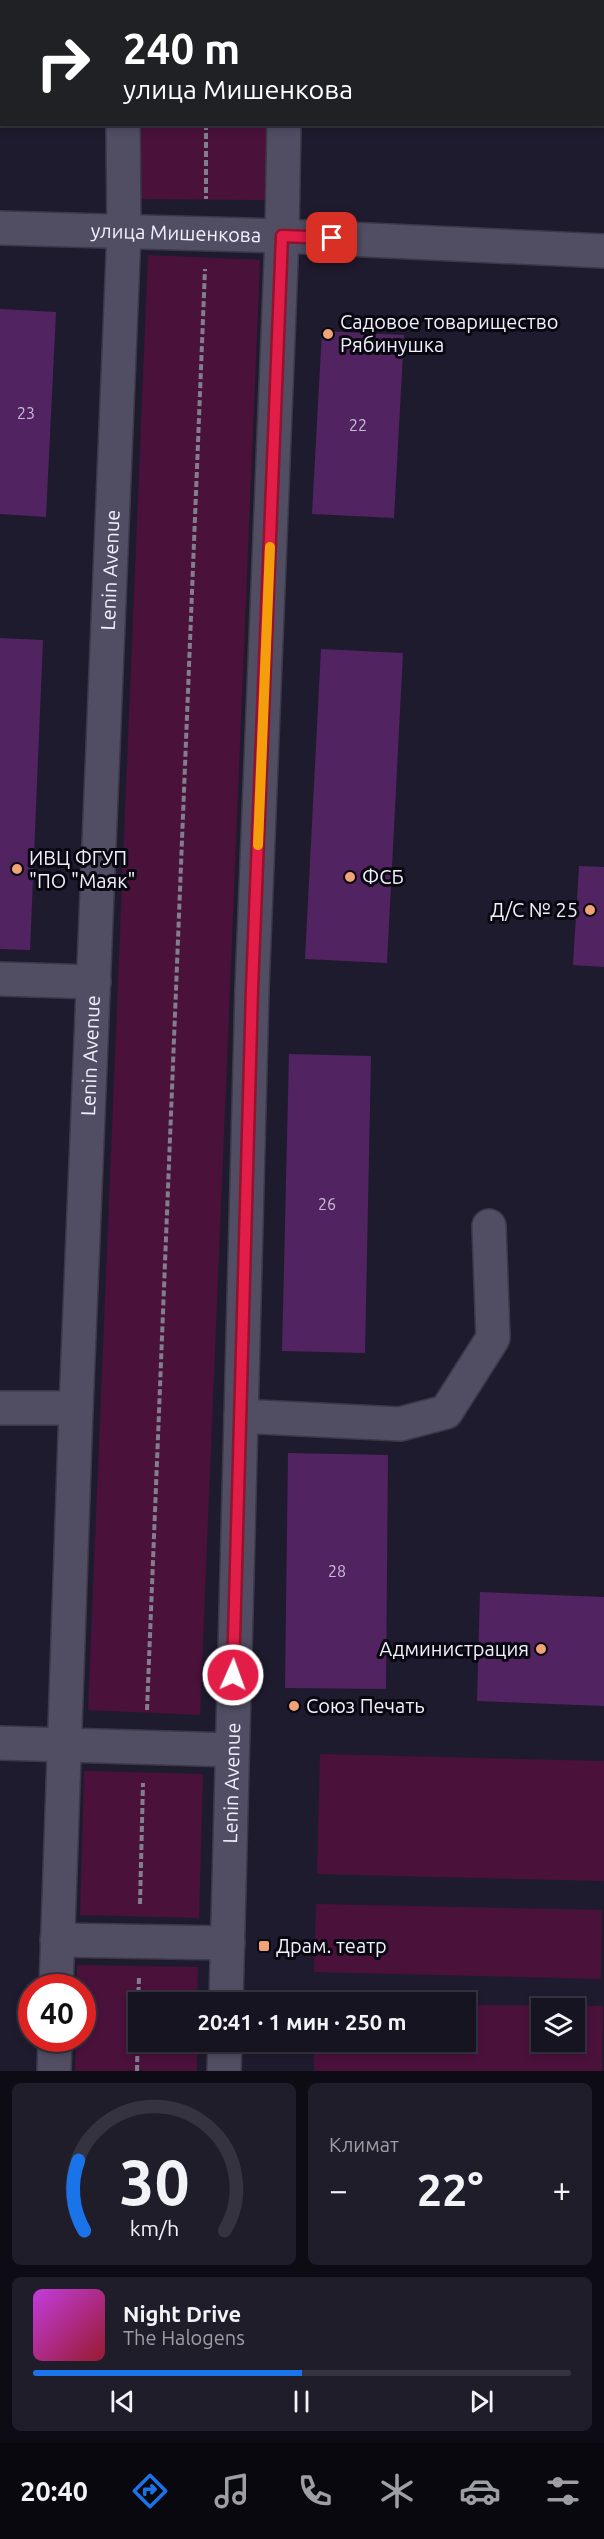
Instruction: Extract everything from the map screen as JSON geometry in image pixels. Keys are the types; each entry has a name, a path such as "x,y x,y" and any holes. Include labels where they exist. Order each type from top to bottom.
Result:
{"street":[{"name":"Lenin Avenue","path":"56,1974 76,1408 124,232 123,126"},
{"name":"Lenin Avenue","path":"226,1992 252,989 282,236 284,126"},
{"name":"улица Мишенкова","path":"0,228 282,236 604,251"},
{"path":"0,979 94,982"},
{"path":"241,1416 400,1424 446,1412 493,1338 489,1226"},
{"path":"0,1408 76,1408"},
{"path":"0,1743 232,1750"},
{"path":"57,1940 228,1943"},
{"path":"54,2071 55,2052"},
{"path":"224,2071 225,2052"}],"path":[{"path":"138,1992 144,1747 207,234 206,126"},
{"path":"137,2052 137,2071"}],"shaded area":[{"path":"138,126 268,126 268,200 138,199"},
{"path":"148,255 260,260 200,1715 88,1710"},
{"path":"320,1754 604,1761 604,1881 317,1874"},
{"path":"84,1771 203,1774 199,1918 80,1915"},
{"path":"316,1904 602,1910 601,1979 314,1972"},
{"path":"77,1965 198,1967 197,1992 128,1992 128,2052 197,2052 197,2071 75,2071 76,2052 96,2052 96,1974 77,1974"},
{"path":"476,2005 531,2005 531,2052 585,2052 585,2006 603,2006 602,2071 314,2071 314,2052 476,2052"}],"building":[{"path":"0,309 56,312 46,517 0,514"},
{"path":"322,331 404,335 394,518 312,514"},
{"name":"ИВЦ ФГУП \"ПО \"Маяк\"","path":"0,638 43,640 30,950 0,949"},
{"name":"ФСБ","path":"321,649 403,653 387,963 305,959"},
{"name":"Д/С № 25","path":"579,866 604,867 604,967 573,965"},
{"path":"289,1054 371,1056 365,1353 282,1351"},
{"path":"288,1453 388,1455 386,1689 285,1688"},
{"name":"Администрация","path":"480,1592 604,1597 604,1706 477,1701"}],"slow traffic":[{"path":"258,845 270,547"}],"place":[{"name":"Садовое товарищество Рябинушка","path":"328,334"},
{"name":"ИВЦ ФГУП \"ПО \"Маяк\"","path":"17,869"},
{"name":"ФСБ","path":"350,877"},
{"name":"Д/С № 25","path":"590,910"},
{"name":"Администрация","path":"541,1649"},
{"name":"Союз Печать","path":"294,1706"},
{"name":"Драм. театр","path":"264,1946"}],"route":[{"path":"233,1675 252,989 282,236 332,238"}]}
